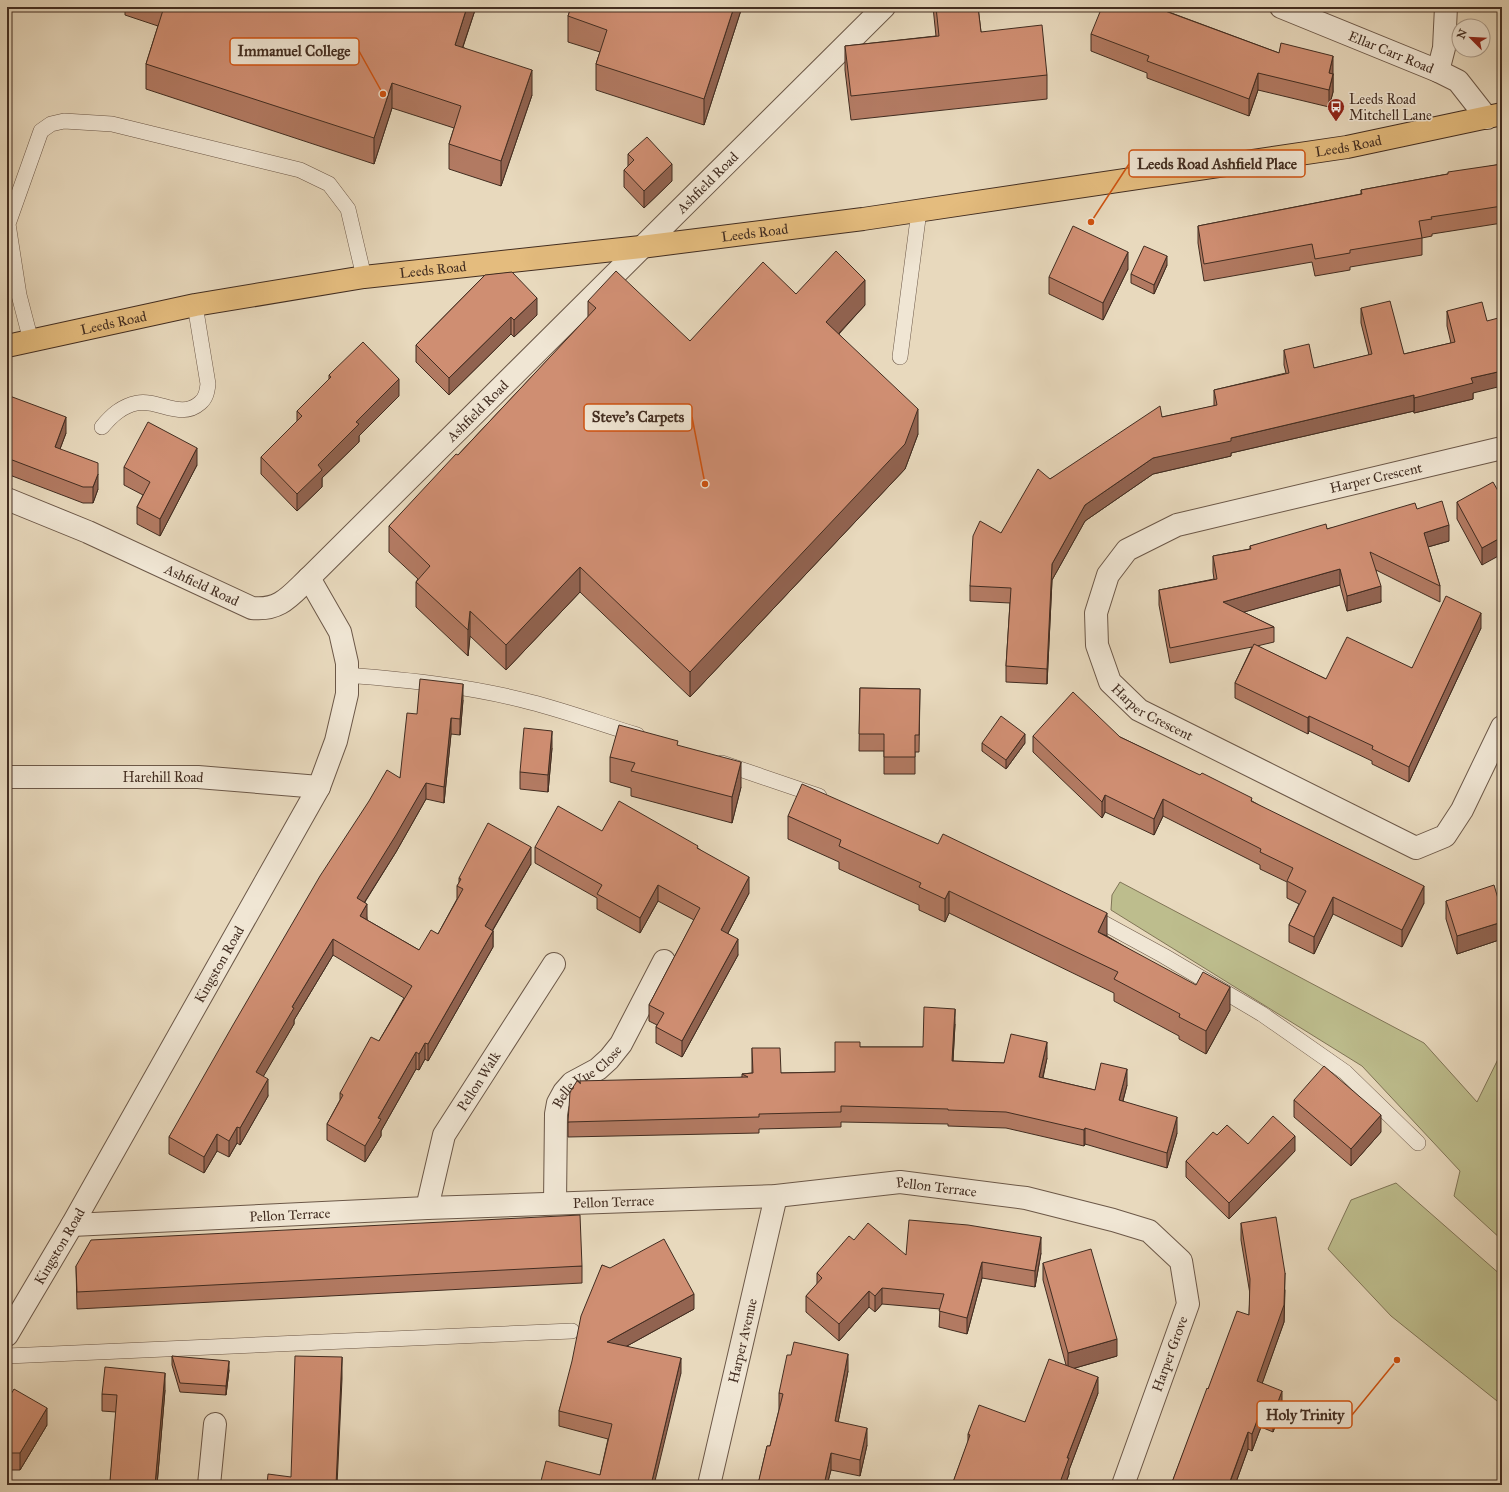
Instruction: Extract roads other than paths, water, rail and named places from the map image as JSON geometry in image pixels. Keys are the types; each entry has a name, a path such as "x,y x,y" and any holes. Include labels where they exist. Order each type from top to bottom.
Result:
{"main road":[{"name":"Leeds Road","path":"7,346 195,306 364,277 641,247 863,220 1347,146 1494,116"}],"street":[{"name":"Ashfield Road","path":"7,499 88,532 252,608 263,609 275,606 285,600 309,578 884,7"},
{"name":"Ellar Carr Road","path":"1281,7 1438,71 1458,81 1494,116"},
{"path":"1438,71 1444,48 1446,7"},
{"name":"Harper Crescent","path":"1502,448 1178,525 1127,550 1108,575 1096,613 1096,645 1110,682 1139,710 1416,848 1445,836 1462,810 1502,727"},
{"name":"Kingston Road","path":"7,1335 72,1225 319,787 336,741 347,694 347,663 340,632 309,578"},
{"name":"Harehill Road","path":"7,777 198,777 319,787"},
{"name":"Belle Vue Close","path":"555,1204 556,1114 558,1102 572,1083 598,1070 621,1044 664,961"},
{"name":"Pellon Walk","path":"427,1208 444,1135 554,964"},
{"name":"Pellon Terrace","path":"72,1225 427,1208 776,1196 900,1182 1026,1198 1113,1220 1149,1231"},
{"name":"Harper Avenue","path":"710,1485 776,1196"},
{"name":"Harper Grove","path":"1123,1485 1188,1304 1181,1261 1149,1231"},
{"path":"210,1485 215,1424"}],"lane":[{"path":"31,341 19,295 8,224 41,131 51,124 64,120 112,124 300,170 329,184 348,209 364,277"},
{"path":"900,356 919,211"},
{"path":"102,427 112,416 124,407 138,403 153,403 179,410 188,410 196,407 203,401 207,393 208,384 195,306"},
{"path":"347,675 408,680 483,692 530,702 652,740"},
{"path":"711,759 832,801"},
{"path":"1073,907 1164,956 1262,1014 1345,1072 1418,1143"},
{"path":"7,1356 572,1331"}],"place":[{"name":"Immanuel College","path":"383,94"},
{"name":"Leeds Road Mitchell Lane","path":"1336,122"},
{"name":"Leeds Road Ashfield Place","path":"1091,222"},
{"name":"Steve's Carpets","path":"705,484"},
{"name":"Holy Trinity","path":"1397,1360"}]}
